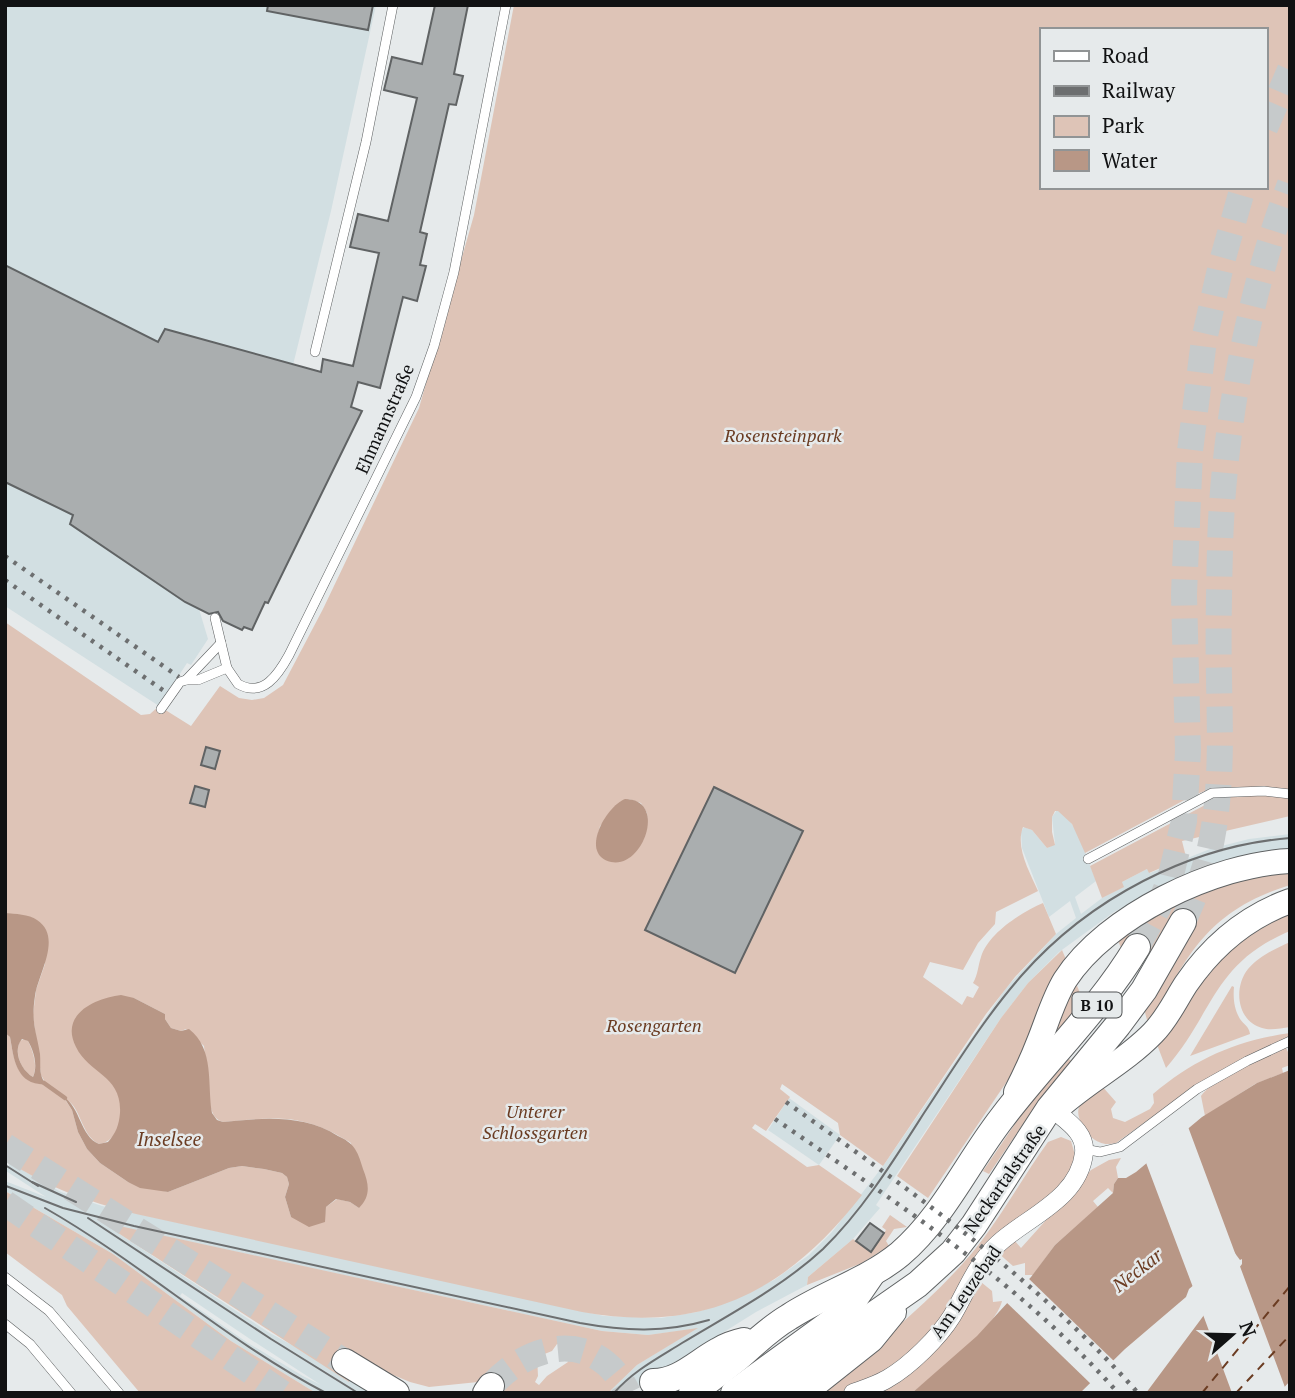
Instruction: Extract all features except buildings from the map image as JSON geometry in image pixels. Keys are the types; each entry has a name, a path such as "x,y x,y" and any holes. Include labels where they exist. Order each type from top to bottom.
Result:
{"main road":[{"path":"1003,1116 1026,1072 1064,982 1095,946 1133,917 1176,892 1237,869 1290,861"},
{"path":"1178,998 1196,955 1213,934 1241,912 1290,890"},
{"name":"Neckartalstraße","path":"769,1393 918,1284 945,1260 974,1225 1030,1137 1055,1111 1141,1045 1160,1025 1203,960 1229,935 1253,918 1290,901"},
{"name":"B 10","path":"1030,1137 1056,1100 1118,1026 1144,990 1183,922"},
{"name":"B 10","path":"1003,1116 1088,1017 1137,947"},
{"name":"Neckartalstraße","path":"692,1393 774,1327 899,1255 921,1234 954,1190 1003,1116"},
{"path":"734,1393 837,1318 851,1304 866,1280 880,1268"},
{"name":"B 10","path":"803,1393 871,1339 918,1284"},
{"name":"B 10","path":"653,1382 671,1380 724,1347 774,1327"},
{"path":"345,1362 396,1393"}],"street":[{"path":"1055,1111 1079,1133 1084,1149"},
{"name":"Am Leuzebad","path":"853,1393 889,1378 933,1340 951,1317 971,1279 996,1246 1038,1217 1065,1191 1078,1171 1084,1149"}],"lane":[{"path":"315,352 366,142 393,5"},
{"name":"Ehmannstraße","path":"227,668 238,684 250,689 269,683 281,670 416,397 454,272 506,5"},
{"path":"161,709 180,682 198,680 227,668 215,618"},
{"path":"186,680 221,643"},
{"path":"1088,859 1212,793 1264,791 1290,794"},
{"path":"1084,1149 1100,1152 1120,1147 1197,1089 1290,1041"},
{"path":"5,1277 49,1311 120,1393"},
{"path":"5,1324 30,1344 71,1393"}],"shaded area":[{"path":"5,5 376,5 331,211 293,365 165,329 157,341 5,265"},
{"path":"5,482 73,515 70,525 199,609 208,639 191,665 187,663 159,706 5,606"},
{"path":"1057,810 1067,816 1079,836 1096,881 1075,897 1081,914 1102,898 1123,887 1122,882 1147,869 1150,873 1210,849 1249,839 1290,834 1290,850 1172,881 1114,912 1059,952 1028,983 1001,1018 876,1205 880,1208 853,1239 808,1277 807,1285 756,1312 630,1393 608,1393 637,1365 695,1329 648,1335 602,1331 103,1223 268,1332 352,1378 372,1393 316,1393 231,1341 113,1254 5,1191 5,1181 46,1197 6,1171 10,1163 61,1192 102,1206 604,1316 661,1318 719,1305 774,1280 809,1255 832,1232 883,1166 1006,988 1056,934 1076,918 1070,901 1049,917 1022,848 1021,832 1024,827 1032,830 1047,848 1055,844 1052,817","holes":["182,1293 321,1385 248,1343 180,1296"]},
{"path":"789,1098 840,1135 819,1165 768,1130"}],"green space":[{"name":"Rosensteinpark","path":"514,5 1290,5 1290,790 1210,789 1085,853 1072,824 1058,811 1055,811 1052,817 1055,845 1047,848 1032,830 1023,827 1022,851 1038,891 996,912 995,924 978,943 963,970 930,962 923,977 962,1005 967,996 973,998 979,987 973,983 985,948 1007,924 1043,903 1056,934 1015,977 986,1014 883,1166 840,1135 838,1123 782,1084 780,1089 790,1097 766,1131 755,1124 752,1128 807,1167 819,1165 862,1195 804,1257 773,1280 740,1298 705,1310 667,1316 626,1317 582,1312 136,1214 68,1193 5,1160 5,1033 10,1037 16,1062 23,1075 36,1083 46,1084 41,1075 33,1015 36,990 45,964 33,918 5,913 5,622 141,715 150,714 159,706 191,726 220,686 239,698 264,698 283,685 323,609 419,408 474,215","holes":["714,788 803,831 735,973 646,930","629,799 641,803 647,813 646,831 640,845 630,855 619,861 609,861 601,856 598,844 600,826","134,998 165,1014 171,1028 181,1031 186,1029 204,1046 210,1104 217,1119 223,1122 289,1119 318,1126 351,1143 359,1208 350,1202 337,1199 326,1207 324,1219 291,1217 285,1197 289,1184 287,1177 282,1173 264,1169 242,1166 229,1168 168,1192 128,1182 100,1163 87,1149 78,1132 72,1110 64,1098 74,1107 88,1134 99,1144 113,1137 117,1130 121,1113 119,1096 112,1083 94,1063 74,1023 79,1015 91,1006"]},
{"path":"1264,795 1290,798 1290,816 1182,841 1186,857 1149,873 1147,869 1122,882 1124,887 1102,898 1090,866 1222,796"},
{"path":"1290,868 1290,885 1238,908 1219,922 1203,939 1188,957 1149,1026 1142,989 1149,953 1126,940 1121,948 1117,938 1193,892"},
{"path":"1290,909 1290,931 1245,958 1230,974 1166,1068 1156,1042 1225,947"},
{"path":"1290,942 1290,1027 1262,1028 1247,1018 1243,1011 1240,985 1252,964"},
{"path":"1062,950 1068,964 1022,1059 928,1198 897,1176 1001,1018 1028,983"},
{"path":"1074,979 1084,1002 1042,1053"},
{"path":"1232,986 1236,1011 1250,1034 1190,1056"},
{"path":"1290,1033 1290,1037 1197,1085 1116,1143 1105,1144 1095,1140 1080,1120 1080,1105 1101,1085 1116,1102 1111,1109 1113,1118 1125,1122 1150,1109 1154,1103 1153,1094 1200,1061 1251,1041"},
{"path":"24,1039 32,1049 35,1068 33,1077 25,1070 18,1056 18,1046"},
{"path":"1286,1048 1290,1065 1282,1068 1283,1073 1255,1084 1205,1116 1201,1096 1207,1089 1240,1069"},
{"path":"1069,1059 1074,1063 1028,1117 989,1174 983,1171 1023,1112"},
{"path":"1061,1137 1071,1141 1075,1155 1070,1173 910,1355 862,1384 838,1393 817,1393 898,1326 955,1272 992,1226 1048,1142"},
{"path":"1121,1158 1116,1167 1118,1178 1113,1193 1108,1188 1093,1201 1098,1207 1055,1245 1033,1275 1025,1275 1025,1263 1013,1266 997,1252 1014,1240 1021,1248 1091,1170 1109,1160"},
{"path":"5,1191 113,1254 231,1341 316,1393 140,1393 67,1306 62,1295 5,1252"},
{"path":"890,1215 907,1227 894,1229 886,1241 889,1246 862,1263 807,1285 808,1277 853,1239 871,1252 886,1230 882,1227"},
{"path":"101,1222 602,1331 648,1335 698,1328 637,1365 608,1393 498,1393 478,1382 429,1387 357,1360 349,1382","holes":["557,1344 562,1345 568,1362 539,1385 535,1382 538,1376 537,1357 552,1351"]},
{"path":"976,1278 992,1291 993,1302 1002,1301 989,1324 977,1337 912,1393 866,1393 884,1385"}],"water":[{"path":"625,799 638,802 645,810 648,821 646,833 633,855 623,861 611,862 602,858 597,850 598,831 610,811"},
{"path":"5,913 34,918 45,927 48,936 49,946 37,987 34,1013 41,1074 47,1085 31,1082 21,1074 15,1062 10,1037 5,1033","holes":["22,1039 28,1041 35,1059 33,1077 22,1065 18,1054"]},
{"name":"Inselsee","path":"121,995 134,998 165,1014 171,1028 181,1031 189,1029 197,1037 206,1057 212,1113 217,1120 297,1121 325,1129 350,1143 359,1156 368,1185 366,1199 359,1208 350,1202 336,1199 326,1207 325,1222 309,1227 291,1217 285,1197 289,1184 282,1173 242,1166 229,1168 168,1192 140,1188 100,1163 87,1149 78,1132 72,1110 63,1096 74,1107 88,1135 99,1144 108,1142 118,1125 120,1113 116,1090 82,1056 72,1035 72,1025 76,1017 91,1004"},
{"name":"Neckar","path":"1290,1070 1290,1381 1279,1393 1146,1393 1242,1264 1242,1259 1234,1252 1189,1289 1186,1297 1125,1349 1080,1393 912,1393 977,1336 1031,1277 1055,1245 1113,1193 1118,1178 1126,1178 1136,1172 1202,1117 1257,1083"}],"pier":[{"path":"1187,1124 1286,1390 1284,1393 1232,1393 1202,1312 1238,1263 1232,1257 1194,1290 1145,1160"},
{"path":"1027,1277 1116,1363 1092,1385 1005,1301"}],"waterway":[{"path":"44,1083 65,1098"}],"ferry route":[{"path":"1202,1393 1290,1286"},
{"path":"1236,1393 1290,1335"}],"tunnel":[{"path":"1267,123 1290,70"},
{"path":"1183,922 1207,860 1219,778 1220,547 1232,410 1250,316 1275,226 1290,184"},
{"path":"1137,947 1170,879 1184,821 1188,751 1184,594 1190,451 1204,340 1242,189"},
{"path":"5,1146 345,1362"},
{"path":"5,1203 282,1393"},
{"path":"491,1386 525,1359 544,1351 564,1349 582,1351 600,1359 615,1373 628,1393"}],"tram line":[{"path":"614,1393 646,1365 773,1288 807,1263 838,1234 877,1184 995,1008 1022,975 1078,923 1110,900 1178,865 1252,843 1290,838"},
{"path":"5,1165 38,1186"},
{"path":"32,1182 76,1202"},
{"path":"6,1186 63,1208 134,1226 580,1323 613,1328 660,1329 709,1320"},
{"path":"45,1208 116,1253 254,1350 326,1393"},
{"path":"88,1218 358,1393"}],"railway":[{"path":"5,556 179,677"},
{"path":"5,580 167,693"},
{"path":"786,1102 925,1203 1015,1274 1099,1351 1138,1393"},
{"path":"775,1119 910,1213 998,1279 1040,1315 1118,1393"}],"park label":[{"name":"Rosengarten","path":"654,1026"},
{"name":"Unterer Schlossgarten","path":"535,1122"}]}
